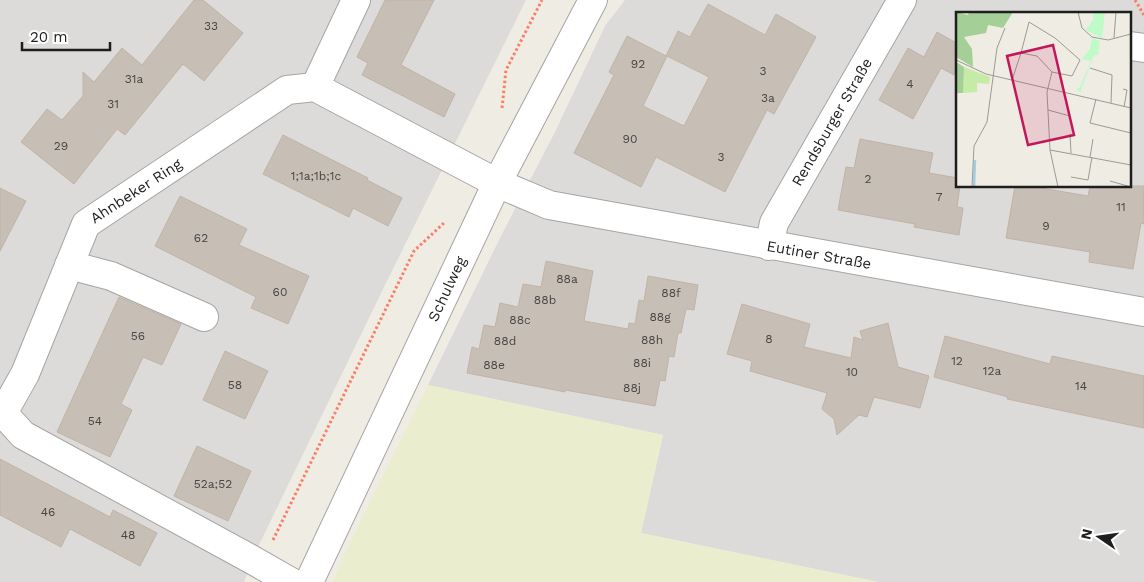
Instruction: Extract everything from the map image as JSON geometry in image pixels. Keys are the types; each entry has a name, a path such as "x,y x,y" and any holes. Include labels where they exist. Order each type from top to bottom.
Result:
{"street":[{"path":"356,0 315,87 497,183"},
{"name":"Schulweg","path":"309,582 497,183 593,0"},
{"name":"Rendsburger Straße","path":"769,246 774,223 902,0"},
{"name":"Ahnbeker Ring","path":"1,412 25,374 86,224 287,90 315,87"},
{"name":"Eutiner Straße","path":"497,183 549,205 1144,312"},
{"path":"69,265 111,276 204,317"},
{"path":"1,412 22,435 291,582"}],"path":[{"path":"502,108 506,70 542,0"},
{"path":"1135,0 1144,15"},
{"path":"260,565 414,251 450,218"}],"shaded area":[{"path":"0,0 526,0 258,547 244,582 0,582"},
{"path":"625,0 1144,0 1144,582 878,582 641,533 663,435 428,385 501,236 556,130 605,26"}],"green space":[{"path":"428,385 663,435 641,533 878,582 333,582 346,551"}],"building":[{"path":"194,0 203,0 243,33 204,81 183,64 125,135 117,129 74,184 21,142 47,109 62,120 83,96 83,72 94,82 122,48 142,65"},
{"path":"385,0 434,0 401,65 455,94 444,117 362,75 368,63 357,57"},
{"path":"708,4 765,35 776,14 816,37 774,114 767,110 725,192 656,157 641,187 574,153 614,75 609,72 627,36 666,56 678,31 690,37","holes":["667,56 709,77 684,126 643,106"]},
{"path":"937,32 956,43 954,75 941,68 913,119 879,100 908,48 924,57"},
{"path":"283,135 368,178 367,180 402,198 388,226 353,208 349,217 263,174"},
{"path":"860,139 933,153 929,173 956,178 956,188 960,188 957,207 963,208 959,235 914,227 915,224 838,210 846,167 854,168"},
{"path":"1132,186 1144,186 1144,224 1141,223 1133,269 1089,262 1090,252 1006,238 1015,188 1041,188 1088,196 1090,188 1132,188"},
{"path":"0,188 26,201 0,251"},
{"path":"180,196 247,229 239,245 309,276 288,324 251,308 256,297 155,246"},
{"path":"546,261 593,271 584,321 628,329 629,323 635,324 639,300 644,301 648,276 698,285 694,310 686,309 681,333 678,333 674,357 669,356 665,381 660,380 655,406 565,390 565,392 467,373 472,347 479,349 484,325 495,327 500,303 518,307 523,284 541,287"},
{"path":"119,297 181,324 162,365 143,357 121,404 132,410 110,457 57,432"},
{"path":"742,304 810,324 804,347 851,358 854,337 863,340 860,331 888,323 898,367 929,376 920,408 874,397 867,417 859,415 837,435 834,419 822,409 827,393 750,371 752,361 727,354"},
{"path":"945,336 1050,364 1052,356 1144,376 1144,428 1007,399 1008,397 934,377"},
{"path":"225,351 268,371 245,419 203,400"},
{"path":"197,446 251,471 228,521 174,496"},
{"path":"0,459 110,517 113,510 157,533 140,566 70,529 61,547 0,515"}]}
